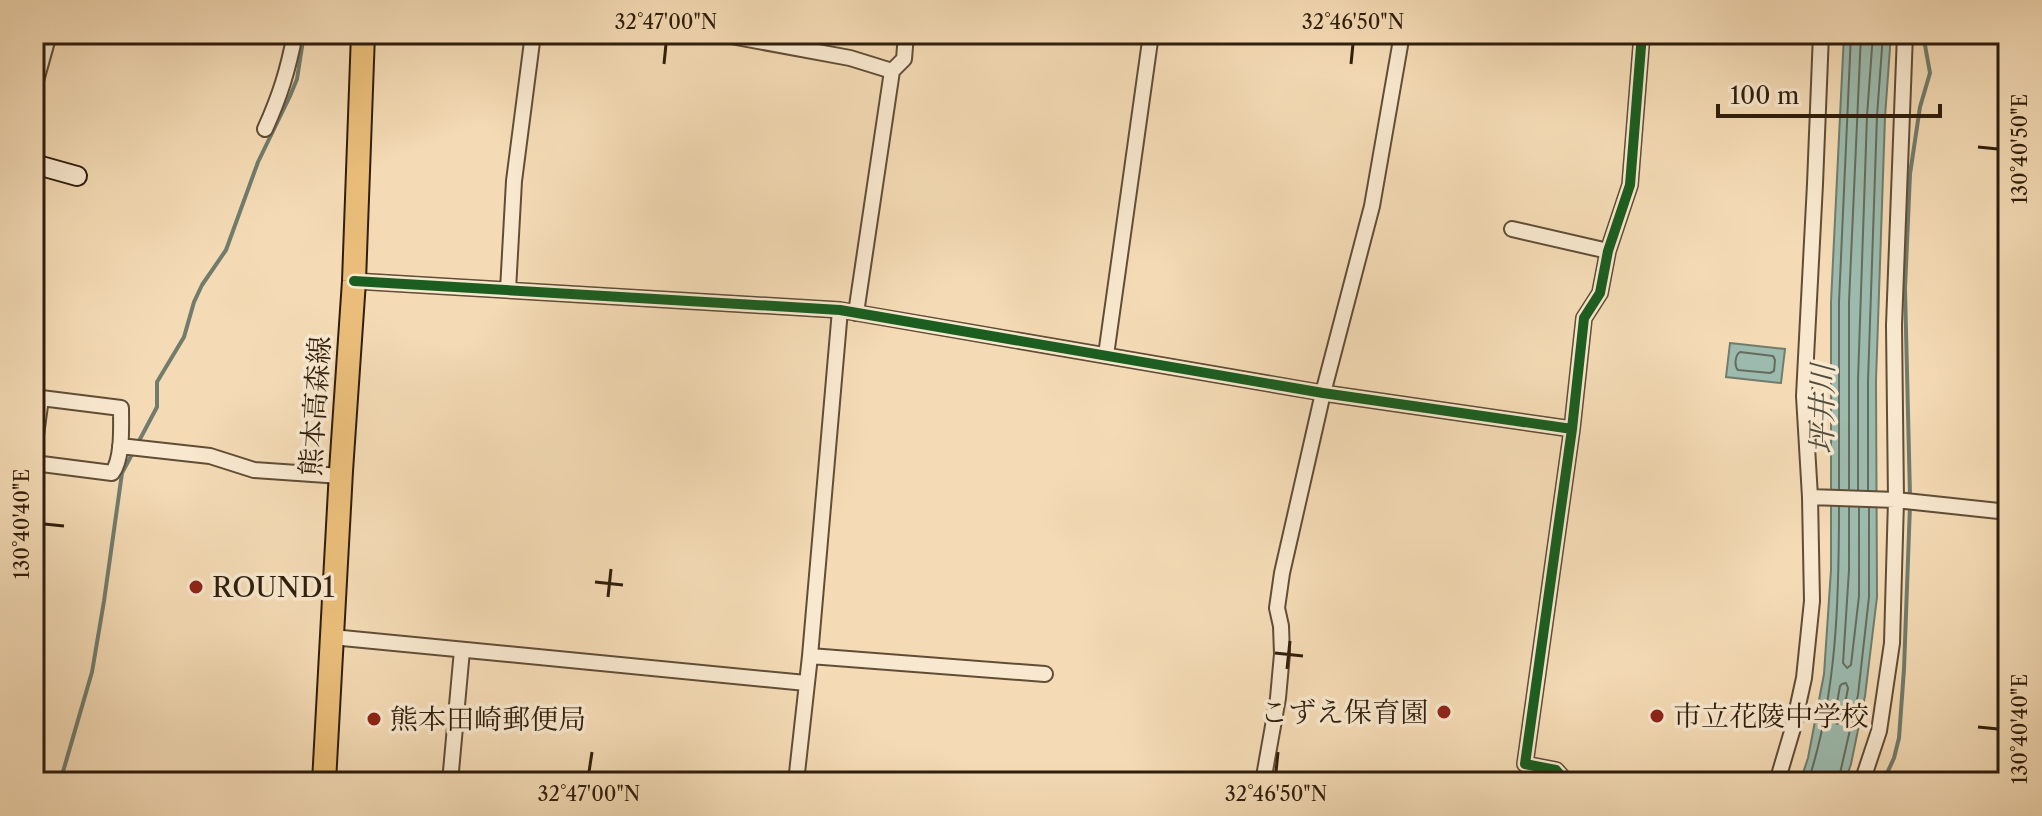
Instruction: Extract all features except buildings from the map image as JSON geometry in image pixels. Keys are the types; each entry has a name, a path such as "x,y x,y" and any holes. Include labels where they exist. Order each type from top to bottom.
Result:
{"main road":[{"name":"熊本高森線","path":"324,782 354,281 363,34"}],"street":[{"path":"34,88 49,34"},
{"path":"265,129 287,74 295,34"},
{"path":"508,290 514,181 533,34"},
{"path":"720,34 850,58 892,71"},
{"path":"856,313 892,71 904,59 906,34"},
{"path":"1106,355 1151,34"},
{"path":"1263,782 1280,683 1281,626 1277,608 1282,573 1323,393 1372,206 1402,34"},
{"path":"1562,782 1563,778 1556,770 1525,764 1572,429 1584,318 1600,293 1608,251 1630,185 1642,34"},
{"path":"1777,782 1804,678 1812,601 1816,498 1804,396 1821,34"},
{"path":"1862,782 1879,731 1892,643 1890,500 1905,34"},
{"path":"34,164 77,176"},
{"path":"1512,229 1608,251"},
{"path":"354,281 840,310 1323,393 1572,429"},
{"path":"796,782 840,310"},
{"path":"34,450 41,398 121,408 120,446 116,469 112,473 34,463"},
{"path":"120,446 210,456 254,470 341,476"},
{"path":"1816,498 1890,500 2008,512"},
{"path":"332,637 806,683"},
{"path":"450,782 462,650"},
{"path":"810,656 1045,674"}],"water":[{"path":"1844,34 1891,34 1885,117 1876,381 1877,597 1865,696 1845,782 1800,782 1808,758 1824,674 1831,570 1831,302"},
{"path":"1730,343 1785,349 1781,383 1726,377"}],"waterway":[{"path":"60,782 92,672 122,473 157,407 157,382 184,337 202,285 226,250 258,162 290,96 297,79 304,34"},
{"path":"1910,496 1905,289 1910,174 1920,107 1930,73 1923,34"},
{"path":"34,115 36,108"},
{"path":"1883,782 1899,738 1910,505"}],"cycle path":[{"path":"1562,782 1563,778 1556,770 1525,764 1572,429 1584,318 1600,293 1608,251 1630,185 1642,34"},
{"path":"354,281 840,310 1323,393 1572,429"}],"place":[{"name":"ROUND1","path":"196,587"},
{"name":"こずえ保育園","path":"1444,712"},
{"name":"市立花陵中学校","path":"1657,716"},
{"name":"熊本田崎郵便局","path":"374,719"}],"water label":[{"name":"坪井川","path":"1822,409"}]}
